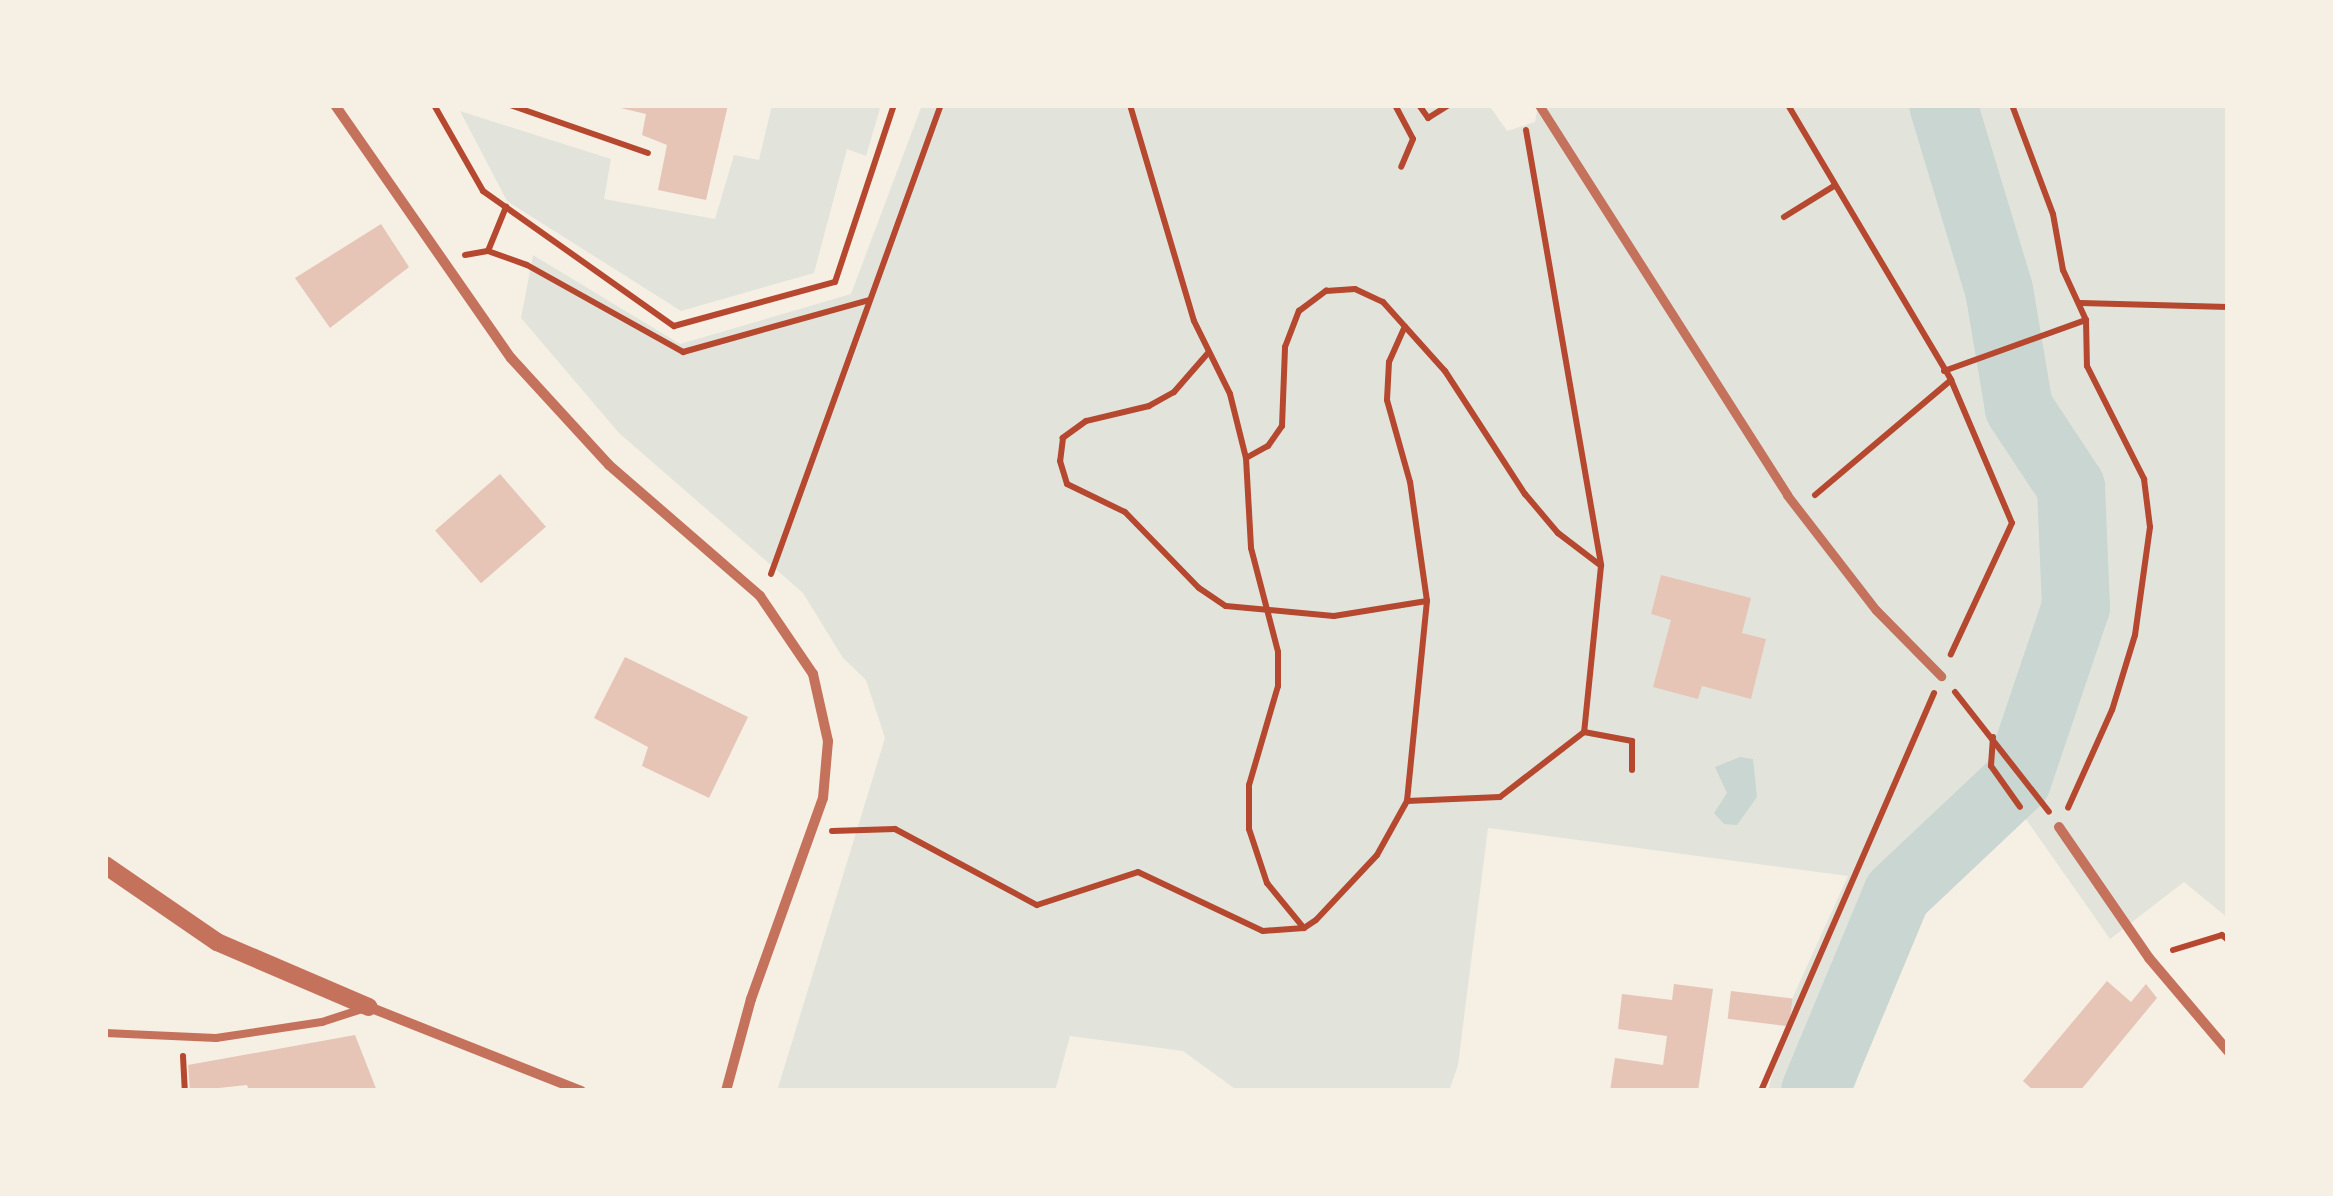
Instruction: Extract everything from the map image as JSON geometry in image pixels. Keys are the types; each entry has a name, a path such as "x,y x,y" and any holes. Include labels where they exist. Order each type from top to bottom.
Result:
{"street":[{"path":"335,105 441,263 552,406 609,465 760,596 813,674 828,741 823,798 762,965 726,1091"},
{"path":"1539,105 1798,508 1876,610 1941,676"},
{"path":"2060,827 2149,958 2228,1051"},
{"path":"105,864 217,942 582,1091"}],"lane":[{"path":"105,1032 216,1038 322,1022 369,1007"}],"path":[{"path":"434,105 483,191 674,326 835,282 894,105"},
{"path":"510,105 648,153"},
{"path":"770,574 941,105"},
{"path":"1130,105 1208,353 1230,394 1246,458 1251,548 1278,652 1278,686 1248,786 1249,829 1267,883 1304,928"},
{"path":"1395,105 1413,139 1401,167"},
{"path":"1419,105 1428,118 1448,105"},
{"path":"1761,1091 2012,522 1951,380 1788,105"},
{"path":"2012,105 2053,214 2063,270 2086,320 2088,366 2144,478 2149,566 2112,710 2060,827"},
{"path":"1407,801 1500,797 1584,732 1601,566 1526,124"},
{"path":"1784,216 1834,186"},
{"path":"488,251 506,207"},
{"path":"441,263 488,251 527,265 682,352 870,300"},
{"path":"1246,458 1268,446 1282,426 1285,348 1298,311 1326,291 1355,289 1383,302 1445,371 1526,494 1558,533 1601,566"},
{"path":"2081,303 2228,307"},
{"path":"1944,372 2086,320"},
{"path":"831,831 895,829 1037,906 1138,872 1242,925 1262,931 1304,928 1377,855 1407,801 1427,601 1410,482 1387,400 1389,362 1405,326"},
{"path":"1208,353 1174,392 1149,406 1086,421 1063,438 1060,461 1068,484 1147,529 1212,600 1334,616 1427,601"},
{"path":"1798,508 1898,430 1951,380"},
{"path":"1941,676 1993,736 2048,810"},
{"path":"1584,732 1632,741 1632,770"},
{"path":"1993,736 1994,770 2020,807"},
{"path":"2149,958 2222,935 2228,940"},
{"path":"183,1059 186,1091"}],"shaded area":[{"path":"772,105 881,105 866,156 847,149 814,273 681,311 507,201 460,111 611,159 604,199 715,219 734,155 759,160"},
{"path":"922,105 1489,105 1507,131 1535,122 1538,105 2228,105 2228,918 2184,882 2110,939 2021,812 1971,840 1936,879 1912,922 1853,1091 1768,1091 1792,999 1848,876 1488,828 1458,1065 1449,1091 1238,1091 1183,1051 1070,1036 1055,1091 777,1091 885,738 866,680 843,658 803,593 619,433 521,318 533,255 680,344 851,294"},
{"path":"1740,757 1753,759 1757,797 1737,825 1724,824 1714,813 1727,793 1715,767"}],"building":[{"path":"608,105 728,105 706,200 658,190 667,145 642,135 646,114"},
{"path":"381,224 409,267 330,328 295,278"},
{"path":"500,474 546,527 481,583 435,530"},
{"path":"1661,575 1751,598 1742,633 1766,639 1751,699 1702,686 1698,699 1653,687 1671,620 1651,614"},
{"path":"625,657 748,717 709,798 642,766 648,747 594,718"},
{"path":"2107,981 2131,1002 2146,984 2157,998 2080,1091 2034,1091 2023,1081"},
{"path":"1674,984 1713,989 1698,1091 1610,1091 1615,1058 1663,1065 1667,1036 1618,1029 1622,994 1672,1000"},
{"path":"1731,991 1793,999 1789,1026 1728,1019"},
{"path":"355,1035 377,1091 249,1091 247,1085 190,1091 188,1065"}],"waterway":[{"path":"1815,1091 1897,894 2017,781 2076,607 2071,487 2019,408 1999,290 1943,105"}]}
